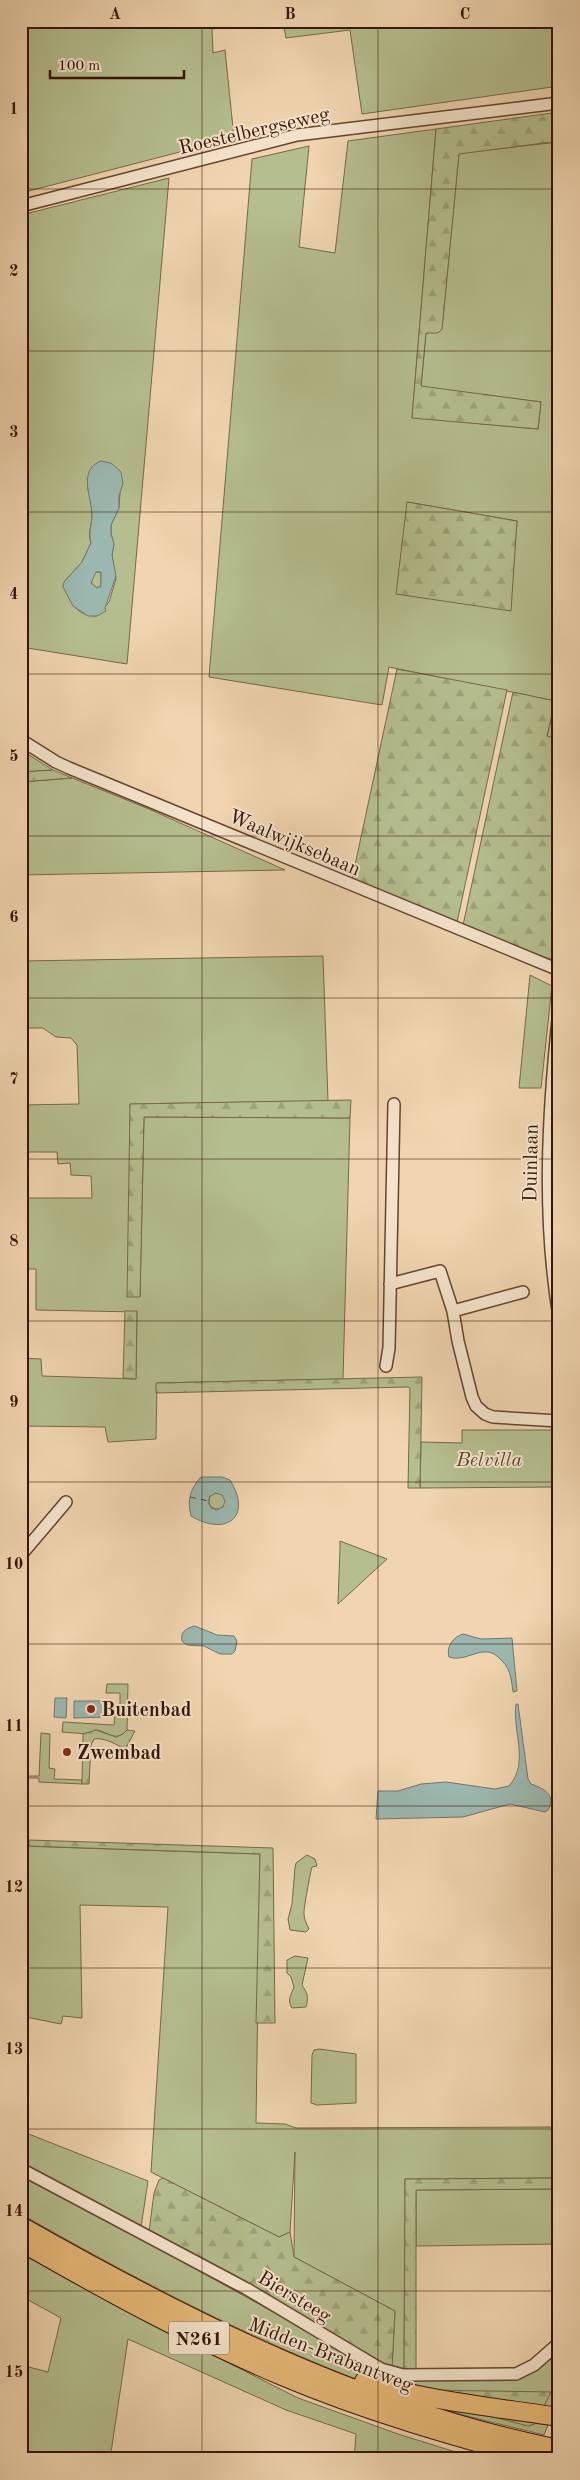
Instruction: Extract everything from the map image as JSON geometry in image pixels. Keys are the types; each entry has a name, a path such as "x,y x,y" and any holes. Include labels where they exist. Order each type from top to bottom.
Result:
{"highway":[{"name":"Midden-Brabantweg","path":"21,2226 166,2306 262,2352 389,2402 473,2427 559,2449"},
{"name":"Midden-Brabantweg","path":"21,2242 159,2318 284,2376 417,2425 538,2459"},
{"name":"N261","path":"262,2352 326,2368 383,2387 559,2417"}],"street":[{"name":"Roestelbergseweg","path":"21,206 297,135 559,103"},
{"name":"Waalwijksebaan","path":"21,740 69,768 559,970"},
{"name":"Duinlaan","path":"559,1010 550,1106 548,1196 550,1256 559,1317"},
{"path":"386,1366 394,1104"},
{"path":"390,1284 440,1271 453,1311 458,1341 476,1406 493,1417 559,1422"},
{"path":"453,1311 523,1292"},
{"path":"21,1555 66,1502"},
{"name":"Biersteeg","path":"21,2169 247,2289 381,2369 392,2373 413,2376 516,2374 534,2365 559,2343"}],"green space":[{"path":"21,21 277,21 212,29 213,53 225,50 234,138 21,193"},
{"path":"283,21 559,21 559,86 362,114 350,30 286,38"},
{"path":"559,112 559,141 459,154 442,329 438,333 426,333 421,386 541,402 538,429 412,418 436,129"},
{"path":"436,129 412,417 538,429 541,402 421,387 426,333 440,331 442,328 459,153 559,142 559,739 547,737 555,701 389,667 382,705 209,677 252,159 309,146 299,247 335,253 348,141","holes":["407,502 517,521 510,611"]},
{"path":"169,178 127,664 21,647 21,215","holes":["97,463 120,493 119,508 111,525 114,544 112,555 116,579 109,602 97,616 89,616 83,614 74,606 64,582 82,562 91,543 92,507 88,484"]},
{"path":"407,502 517,521 511,611 396,594"},
{"path":"95,572 101,572 101,586 97,588 91,583"},
{"path":"397,669 507,690 456,927 351,884"},
{"path":"513,692 555,701 547,736 559,739 559,962 462,930"},
{"path":"21,750 53,770 21,772"},
{"path":"53,770 72,778 21,782 21,772"},
{"path":"72,778 149,809 285,870 21,875 21,782"},
{"path":"323,956 328,1101 130,1104 140,1297 144,1117 350,1118 343,1379 157,1383 156,1439 108,1442 105,1427 21,1426 21,1358 41,1359 42,1376 136,1379 137,1312 36,1310 36,1269 21,1269 21,1198 92,1198 91,1176 71,1175 70,1163 58,1164 57,1152 21,1152 21,1105 79,1104 77,1045 71,1038 56,1037 43,1028 22,1028 23,982 21,981 21,961"},
{"path":"530,975 552,986 541,1088 519,1088"},
{"path":"351,1100 350,1118 144,1117 140,1297 127,1297 130,1104"},
{"path":"125,1311 137,1311 136,1379 123,1378"},
{"path":"422,1377 420,1488 408,1488 410,1388 408,1387 156,1393 156,1383"},
{"name":"Belvilla","path":"462,1430 559,1430 559,1487 420,1488 421,1442 462,1443"},
{"path":"214,1493 220,1493 225,1498 223,1507 214,1509 209,1504 209,1498"},
{"path":"340,1541 387,1559 338,1604 340,1548"},
{"path":"107,1684 128,1684 127,1730 119,1736 112,1736 96,1730 88,1734 62,1732 63,1722 114,1725 115,1709 120,1709 120,1693 106,1693"},
{"path":"96,1730 116,1737 127,1730 135,1731 125,1750 110,1742 94,1739 91,1745 89,1784 82,1784 83,1734"},
{"path":"41,1733 50,1734 49,1768 55,1769 54,1779 82,1780 82,1784 39,1782 39,1778 21,1778 21,1776 39,1776"},
{"path":"29,1840 273,1848 275,2023 256,2023 260,1854 29,1846"},
{"path":"21,1846 260,1854 256,2123 285,2124 296,2128 559,2127 559,2178 405,2179 404,2370 392,2369 395,2311 294,2257 295,2152 290,2232 279,2237 151,2172 168,1907 80,1905 82,2018 63,2016 61,2024 21,2016"},
{"path":"307,1855 315,1859 317,1866 312,1867 306,1898 304,1916 309,1929 306,1932 290,1930 288,1919 292,1904 296,1863"},
{"path":"295,1956 308,1958 302,1985 307,1995 306,2007 292,2008 290,2002 294,1987 291,1977 287,1973 287,1960"},
{"path":"314,2050 356,2054 356,2103 317,2105 311,2103 312,2055"},
{"path":"21,2131 148,2181 141,2227 21,2164"},
{"path":"21,2173 335,2346 419,2380 524,2376 559,2348 559,2397 544,2435 465,2416 419,2402 316,2363 216,2318 118,2268 21,2214","holes":["550,2392 535,2424 529,2426"]},
{"path":"163,2178 279,2237 290,2232 294,2257 395,2311 392,2369 149,2232 154,2193 159,2180"},
{"path":"559,2178 559,2189 416,2190 416,2369 404,2370 405,2179"},
{"path":"559,2189 559,2244 416,2246 416,2190"},
{"path":"21,2253 118,2307 298,2398 398,2434 478,2459 354,2459 356,2434 286,2410 128,2339 110,2459 21,2459 21,2365 48,2372 61,2318 21,2296"},
{"path":"426,2390 551,2392 535,2424 528,2426 482,2414"}],"water":[{"path":"101,461 111,463 121,472 123,483 119,496 119,508 111,525 114,544 112,555 116,576 105,608 106,611 97,616 88,616 73,606 63,587 64,582 82,562 91,543 92,515 88,478 89,471","holes":["96,572 101,572 101,586 97,588 91,583"]},
{"path":"201,1477 222,1477 230,1480 239,1504 237,1513 232,1520 225,1524 215,1524 204,1522 191,1516 189,1505 192,1490","holes":["216,1493 222,1495 225,1501 223,1507 217,1510 211,1508 208,1502 210,1496"]},
{"path":"195,1626 217,1635 234,1636 237,1641 235,1651 232,1654 220,1654 204,1646 187,1645 182,1641 183,1633 186,1629"},
{"path":"463,1634 481,1639 512,1638 517,1691 513,1692 511,1677 505,1664 492,1653 480,1652 462,1658 449,1657 448,1653 451,1643 456,1637"},
{"path":"55,1698 67,1698 66,1718 54,1717"},
{"name":"Buitenbad","path":"74,1701 107,1701 107,1717 74,1718"},
{"path":"516,1704 518,1704 528,1779 531,1784 544,1790 550,1796 551,1800 548,1810 545,1812 510,1804 463,1817 376,1819 378,1791 398,1791 421,1784 446,1782 495,1789 509,1786 515,1777 519,1757 515,1714"}],"ferry route":[{"path":"190,1497 209,1501"}],"place":[{"name":"Buitenbad","path":"91,1709"},
{"name":"Zwembad","path":"67,1752"}]}
